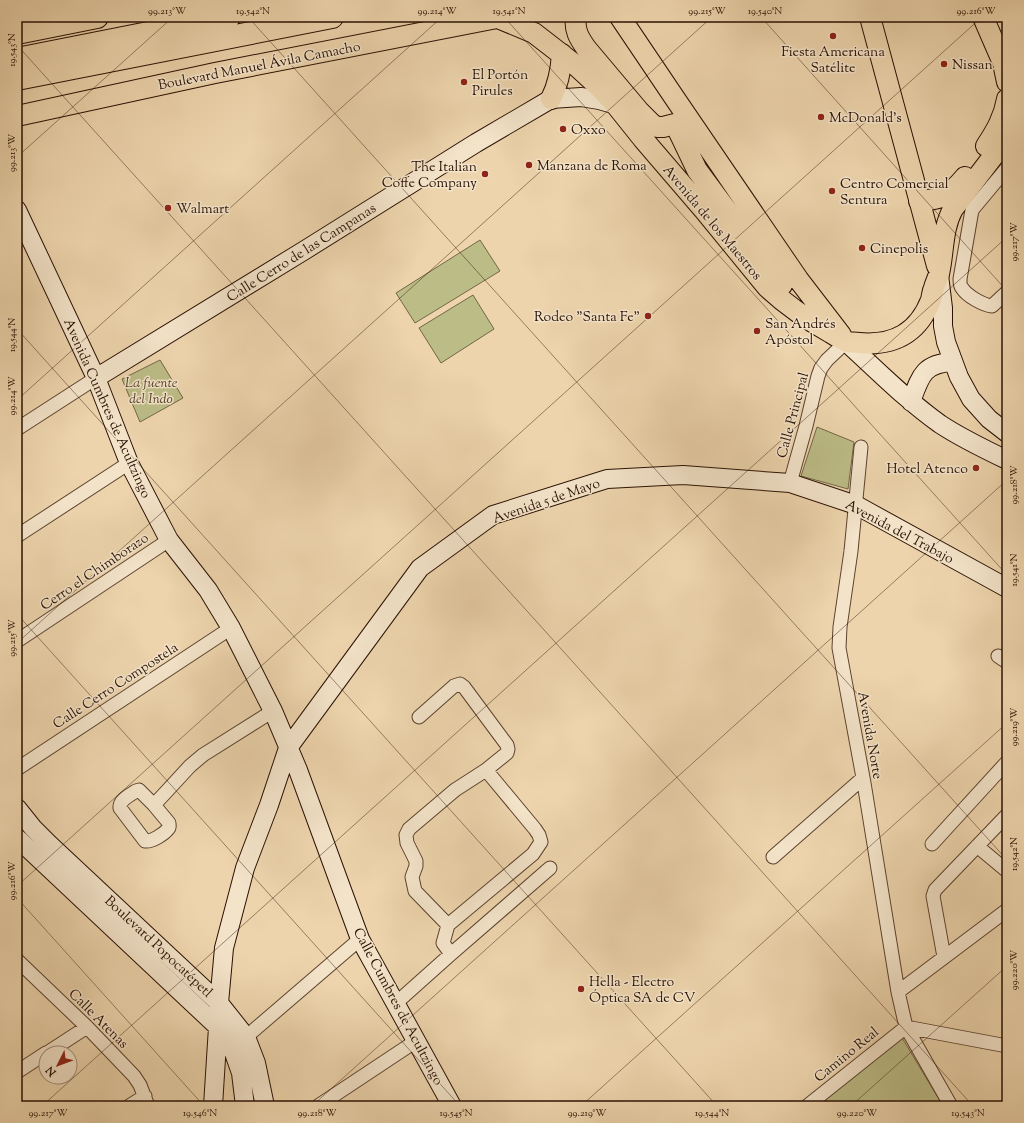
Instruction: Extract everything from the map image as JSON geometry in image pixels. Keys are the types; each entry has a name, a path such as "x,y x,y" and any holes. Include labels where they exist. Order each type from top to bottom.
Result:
{"highway":[{"path":"17,33 97,17"},
{"path":"17,59 229,17"},
{"path":"17,79 332,17"}],"main road":[{"path":"17,20 31,17"},
{"name":"Avenida de los Maestros","path":"500,17 534,33 574,64 615,104 767,287 779,298 814,324 846,342"},
{"name":"Boulevard Manuel Ávila Camacho","path":"17,116 215,73 500,17"},
{"path":"576,17 574,25 578,37 638,111 657,127 674,124"},
{"path":"870,17 939,274"},
{"path":"983,17 1003,63 1007,82"},
{"path":"994,17 1007,48"},
{"name":"Avenida de los Maestros","path":"624,22 678,104 798,279 846,342"},
{"path":"551,99 561,72 562,54"},
{"path":"919,201 934,200 955,189 992,138 1005,110 1007,99"},
{"path":"668,167 678,104"},
{"path":"674,124 697,170 778,280 814,324"},
{"path":"846,342 873,344 887,342 900,337 918,322 926,310 939,274 948,218 952,208 1001,146 1007,135"}],"street":[{"name":"Calle Cerro de las Campanas","path":"17,429 96,378 476,143 551,99 581,96 638,111"},
{"path":"1007,168 972,210 960,279 961,287 966,293 986,305 992,306 1007,292"},
{"name":"Avenida Cumbres de Acultzingo","path":"17,210 96,378 129,463 169,540 208,590 231,628 273,711 298,770"},
{"path":"939,274 943,326 946,342 959,377 971,399 989,419 1007,433"},
{"name":"Avenida de los Maestros","path":"846,342 912,402 940,424 971,443 1007,460"},
{"name":"Calle Principal","path":"790,483 821,368 827,360 846,342"},
{"path":"912,402 918,383 923,374 931,366 943,362 953,362"},
{"name":"Avenida Norte","path":"861,447 851,551 840,627 839,648 863,778 898,992 906,1027 951,1106"},
{"path":"17,536 129,463"},
{"name":"Avenida 5 de Mayo","path":"213,1106 224,948 245,868 269,805 288,748 420,568 493,515 607,479 683,475 790,483"},
{"name":"Avenida del Trabajo","path":"790,483 856,505 1007,588"},
{"name":"Cerro el Chimborazo","path":"17,642 169,540"},
{"name":"Calle Cerro Compostela","path":"17,769 231,628"},
{"path":"419,717 454,686 460,684 464,687 507,745 508,749 507,753 486,770 455,790 409,829 406,835 407,843 416,861 416,866 412,876 415,891 448,925"},
{"path":"154,804 190,766 273,711"},
{"path":"932,844 1007,762"},
{"name":"Calle Cumbres de Acultzingo","path":"298,770 360,939 452,1106"},
{"path":"451,954 442,943 448,925 533,854 541,842 535,829 486,770"},
{"path":"773,857 863,778"},
{"name":"Boulevard Popocatépetl","path":"17,808 33,828 49,844 219,1003 246,1037 256,1063 265,1106"},
{"path":"944,957 933,896 934,893 938,885 1007,815"},
{"name":"Boulevard Popocatépetl","path":"17,838 218,1027 233,1050 240,1074 245,1106"},
{"path":"977,846 1007,871"},
{"path":"395,1004 550,868"},
{"path":"898,992 1007,910"},
{"path":"246,1037 360,939"},
{"name":"Calle Atenas","path":"18,963 87,1027 134,1076 140,1085 146,1101"},
{"path":"59,1045 87,1027"},
{"path":"906,1027 1007,1046"},
{"name":"Camino Real","path":"806,1106 906,1027"},
{"path":"318,1106 416,1041"},
{"path":"17,1072 38,1058"},
{"path":"128,1106 146,1101"}],"green space":[{"path":"480,240 500,271 415,323 396,293"},
{"path":"473,295 494,329 441,363 419,328"},
{"name":"La fuente del Indo","path":"160,360 183,398 140,422 122,379"},
{"path":"817,427 854,442 848,489 801,476"},
{"path":"901,1036 943,1106 813,1106"}],"place":[{"name":"Fiesta Americana Satélite","path":"833,36"},
{"name":"Nissan","path":"944,64"},
{"name":"El Portón Pirules","path":"464,82"},
{"name":"McDonald's","path":"821,117"},
{"name":"Oxxo","path":"563,129"},
{"name":"Manzana de Roma","path":"529,165"},
{"name":"The Italian Coffe Company","path":"485,174"},
{"name":"Centro Comercial Sentura","path":"832,191"},
{"name":"Walmart","path":"168,208"},
{"name":"Cinepolis","path":"862,248"},
{"name":"Rodeo \"Santa Fe\"","path":"648,316"},
{"name":"San Andrés Apóstol","path":"757,331"},
{"name":"Hotel Atenco","path":"976,468"},
{"name":"Hella - Electro Óptica SA de CV","path":"581,989"}]}
